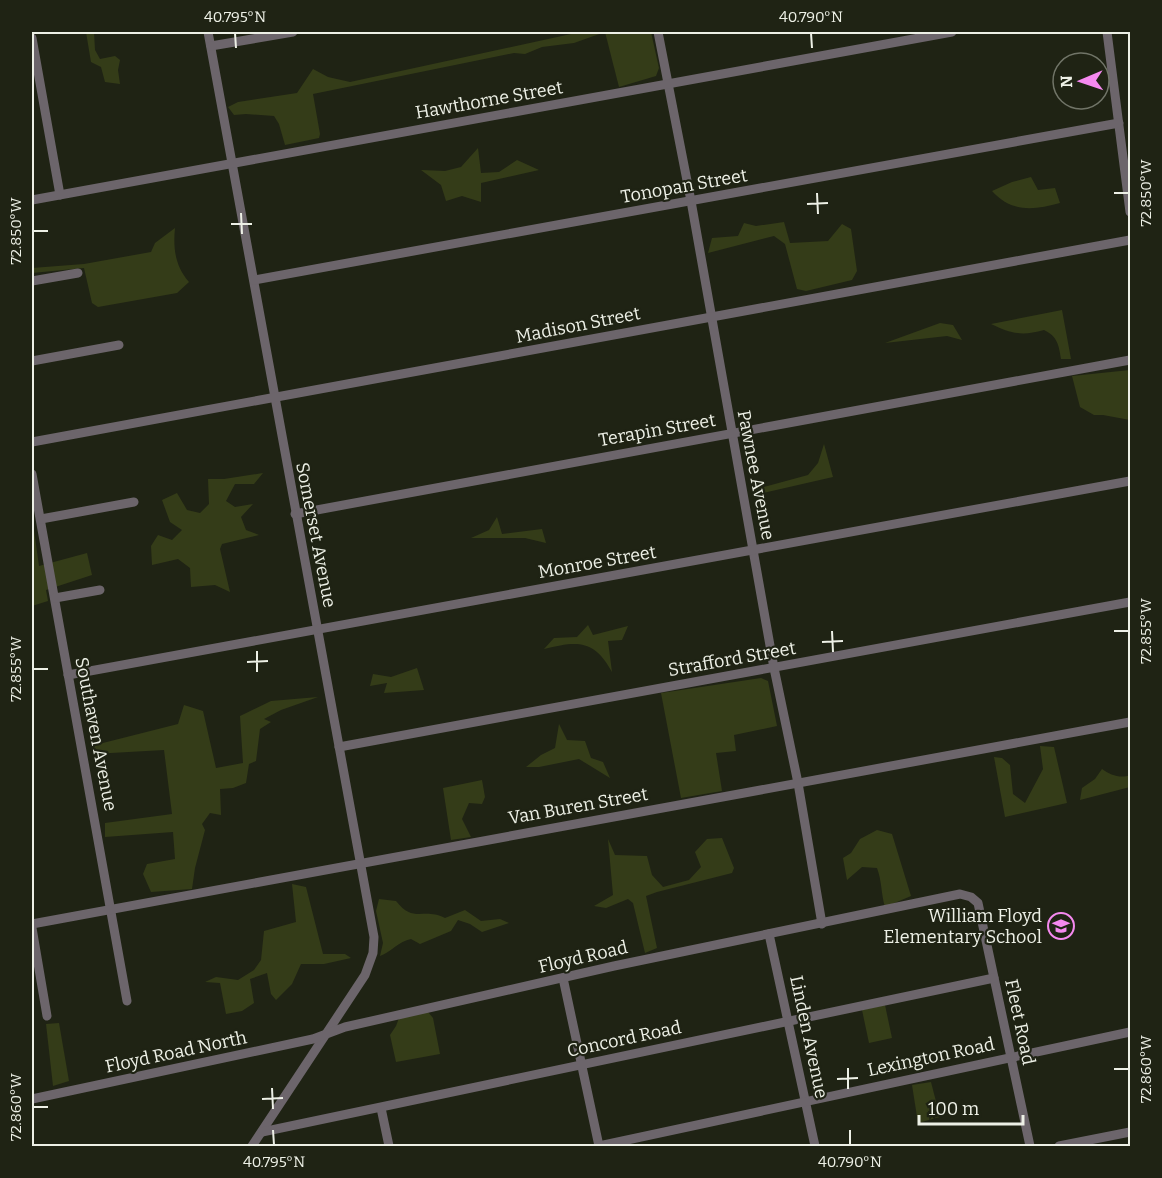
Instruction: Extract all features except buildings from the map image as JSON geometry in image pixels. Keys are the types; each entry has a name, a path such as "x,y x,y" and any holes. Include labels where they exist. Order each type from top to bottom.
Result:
{"street":[{"name":"Somerset Avenue","path":"208,32 374,937 373,954 365,975 327,1034"},
{"path":"211,46 293,32"},
{"name":"Pawnee Avenue","path":"658,32 691,201 731,434 774,668 798,783 822,924"},
{"name":"Hawthorne Street","path":"32,200 952,32"},
{"path":"1107,32 1131,212"},
{"path":"32,38 60,195"},
{"name":"Tonopan Street","path":"254,280 1119,123"},
{"name":"Madison Street","path":"32,441 496,358 1131,240"},
{"path":"32,281 78,273"},
{"path":"32,361 119,345"},
{"name":"Terapin Street","path":"296,514 1131,360"},
{"name":"Southaven Avenue","path":"32,474 127,1001"},
{"name":"Monroe Street","path":"68,675 1131,481"},
{"path":"40,519 134,502"},
{"path":"55,598 100,590"},
{"name":"Strafford Street","path":"339,747 1131,602"},
{"name":"Van Buren Street","path":"32,926 111,909 1131,722"},
{"name":"Floyd Road","path":"327,1034 345,1027 563,978 960,894 971,897 978,903"},
{"name":"Fleet Road","path":"978,903 1030,1146"},
{"path":"32,926 47,1016"},
{"name":"Linden Avenue","path":"770,934 815,1146"},
{"path":"563,978 599,1146"},
{"name":"Concord Road","path":"262,1132 994,978"},
{"name":"Lexington Road","path":"599,1146 1131,1032"},
{"path":"252,1146 327,1034"},
{"name":"Floyd Road North","path":"32,1099 314,1039 327,1034"},
{"path":"381,1108 389,1146"},
{"path":"1059,1146 1131,1132"}],"green space":[{"path":"86,32 94,32 95,50 100,59 115,56 120,60 118,70 120,84 105,82 101,67 91,62"},
{"path":"575,32 605,32 574,43 542,47 525,54 514,53 313,94 319,138 285,145 279,124 274,116 234,115 228,107 238,102 297,93 313,69 328,77 350,82"},
{"path":"605,32 651,32 659,68 656,76 619,87"},
{"path":"478,148 481,173 499,172 517,160 539,170 481,183 481,202 462,196 446,201 441,185 421,170 445,171 461,167"},
{"path":"1031,177 1038,190 1055,188 1060,203 1024,208 1007,203 992,191 1012,182"},
{"path":"784,222 790,243 828,241 842,224 851,229 857,271 852,280 806,291 797,289 785,244 774,236 708,253 712,238 738,236 744,223 756,226"},
{"path":"175,228 176,256 189,282 177,293 98,307 92,303 84,268 32,273 32,268 84,264 151,252 155,243"},
{"path":"1062,310 1071,359 1061,359 1057,342 1044,330 1017,333 991,324"},
{"path":"940,323 953,325 962,340 947,336 885,343"},
{"path":"1130,370 1130,420 1094,415 1080,407 1072,376"},
{"path":"824,444 833,477 754,495 756,489 808,475 818,463"},
{"path":"263,473 254,484 235,484 226,501 235,507 253,504 241,517 246,530 259,535 222,544 220,549 230,592 215,585 191,587 190,568 178,559 152,565 151,546 158,535 172,540 182,530 170,522 162,500 177,493 187,510 200,513 209,504 208,479"},
{"path":"32,516 39,566 87,553 92,575 46,590 48,601 32,606"},
{"path":"497,517 502,534 542,529 546,543 525,538 471,538 489,530"},
{"path":"588,625 593,635 628,626 622,640 608,641 612,672 598,653 584,645 575,644 544,649 554,638 577,637"},
{"path":"417,668 424,690 384,693 387,683 370,686 373,674 391,677"},
{"path":"761,678 768,681 777,726 734,735 736,751 716,753 722,791 681,798 661,693"},
{"path":"318,697 281,710 264,719 271,722 260,729 256,761 249,764 246,783 233,788 220,789 221,815 210,813 202,824 205,830 192,889 151,892 143,874 147,864 175,859 173,832 105,837 105,823 172,814 164,750 93,754 91,746 178,724 184,705 203,711 216,768 243,763 240,716 271,701"},
{"path":"559,724 567,740 585,741 591,758 603,762 610,778 579,759 539,767 526,767 541,755 555,748"},
{"path":"1040,746 1054,747 1067,803 1005,817 994,757 1002,758 1010,765 1013,794 1025,803 1043,769"},
{"path":"1102,769 1116,776 1130,775 1130,787 1080,800 1082,788 1095,779"},
{"path":"482,780 485,797 482,804 469,803 462,819 471,837 451,840 443,788"},
{"path":"877,830 892,834 911,896 885,907 877,868 862,867 847,880 843,858 851,853 860,839"},
{"path":"722,838 734,868 732,873 646,896 657,948 645,953 633,903 628,899 606,908 594,906 613,895 608,839 615,855 647,856 652,875 663,887 689,880 701,867 695,852 707,839"},
{"path":"292,884 306,887 323,954 345,954 351,958 324,964 301,964 292,984 276,1000 271,994 267,973 250,979 254,1003 242,1011 226,1014 220,983 205,982 216,977 238,980 254,970 261,960 264,931 296,922"},
{"path":"379,899 396,901 402,908 414,914 431,914 445,918 465,910 481,921 500,919 509,923 482,932 458,920 451,931 420,944 411,939 407,940 380,956 383,943 376,911"},
{"path":"885,1005 892,1038 869,1043 862,1010"},
{"path":"428,1012 433,1018 440,1054 396,1062 390,1035 399,1018"},
{"path":"59,1023 69,1081 53,1086 46,1024"},
{"path":"931,1082 940,1117 918,1123 912,1085"}],"place":[{"name":"William Floyd Elementary School","path":"1061,926"}]}
